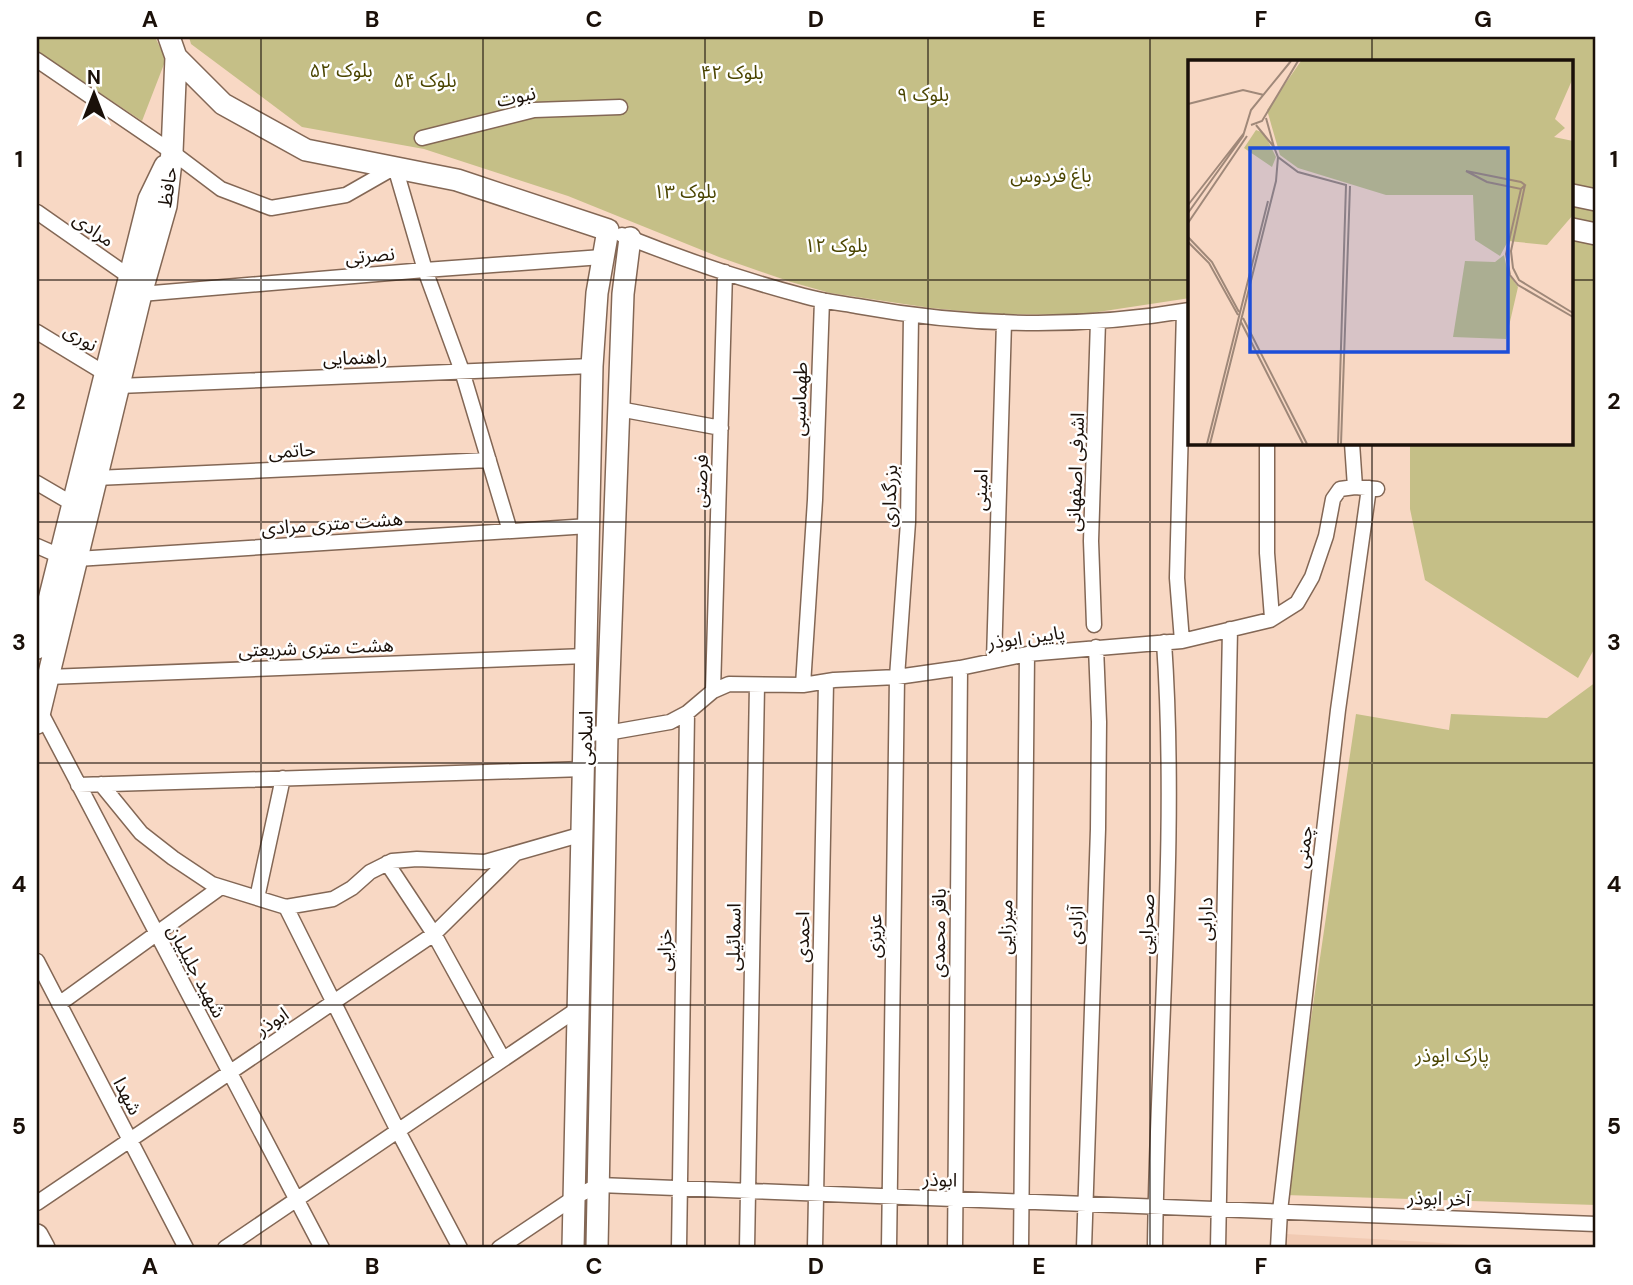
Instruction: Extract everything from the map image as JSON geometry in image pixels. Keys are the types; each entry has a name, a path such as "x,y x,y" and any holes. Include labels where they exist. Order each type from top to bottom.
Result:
{"street":[{"path":"169,37 176,57 172,152"},
{"path":"176,57 223,104 306,150 457,180 725,272 821,300 912,316 1004,322 1098,321 1187,310 1177,578 1182,641"},
{"path":"37,60 172,152 221,189 271,208 346,195 396,167"},
{"name":"نبوت","path":"422,138 534,110 620,107"},
{"name":"حافظ","path":"38,717 48,677 68,557 73,504 136,286 149,199 172,152"},
{"path":"396,167 425,270 462,371 510,531"},
{"path":"1574,195 1596,200"},
{"name":"مرادی","path":"37,212 136,286"},
{"path":"1574,229 1596,234"},
{"name":"اسلامی","path":"573,1248 592,366 602,257 608,230"},
{"name":"اسلامی","path":"597,1248 607,733 623,294 630,238"},
{"name":"نصرتی","path":"136,286 602,257"},
{"name":"فرصتی","path":"713,691 725,272"},
{"name":"طهماسبی","path":"803,685 815,500 821,300"},
{"name":"بزرگداری","path":"897,677 908,522 912,316"},
{"name":"اشرفی اصفهانی","path":"1094,625 1091,541 1098,321"},
{"name":"امینی","path":"994,660 1004,322"},
{"name":"نوری","path":"37,332 109,382"},
{"name":"راهنمایی","path":"109,382 592,366"},
{"name":"حافظ","path":"37,648 96,478 109,382"},
{"path":"619,409 721,428"},
{"path":"1267,444 1267,553 1272,618"},
{"name":"چمنی","path":"1279,1248 1280,1211 1338,710 1367,488 1352,444"},
{"name":"حاتمی","path":"96,478 489,460"},
{"path":"37,482 73,504"},
{"name":"پایین ابوذر","path":"585,734 670,722 687,713 713,691 729,684 803,685 897,677 960,668 1027,654 1182,641 1272,618 1297,603 1315,567 1326,536 1333,499 1340,489 1367,488"},
{"name":"هشت متری مرادی","path":"68,557 589,526"},
{"path":"37,546 68,557"},
{"name":"دارابی","path":"1218,1248 1230,629"},
{"name":"صحرایی","path":"1155,1206 1168,825 1168,699 1164,642"},
{"name":"آزادی","path":"1084,1248 1098,829 1099,722 1096,647"},
{"name":"میرزایی","path":"1021,1248 1027,654"},
{"name":"هشت متری شریعتی","path":"48,677 586,656"},
{"name":"باقر محمدی","path":"955,1248 960,668"},
{"name":"عزیزی","path":"889,1248 897,677"},
{"name":"احمدی","path":"816,1193 826,682"},
{"name":"اسمائیلی","path":"747,1248 757,685"},
{"name":"خزایی","path":"679,1248 687,713"},
{"name":"شهید جلیلیان","path":"38,717 78,785 322,1248"},
{"path":"78,785 584,769"},
{"path":"257,898 283,778"},
{"path":"101,784 141,833 212,884 286,906 333,899 387,863 417,859 485,862 583,834"},
{"name":"ابوذر","path":"37,1203 434,934 515,854"},
{"path":"387,863 434,934 503,1059"},
{"path":"59,1004 221,887"},
{"path":"286,906 398,1131 460,1248"},
{"name":"شهدا","path":"37,961 186,1248"},
{"path":"225,1248 579,1008"},
{"path":"499,1248 575,1197 599,1185"},
{"name":"ابوذر","path":"599,1185 1280,1211"},
{"path":"815,1248 816,1193"},
{"path":"1155,1206 1155,1248"},
{"name":"آخر ابوذر","path":"1280,1211 1596,1224"},
{"path":"37,1235 44,1248"}],"shaded area":[{"path":"1286,1234 1427,1242 1512,1248 1285,1248"}],"green space":[{"path":"37,37 155,37 166,59 142,121 37,51"},
{"name":"باغ فردوس","path":"189,37 1596,37 1596,646 1578,678 1425,580 1410,509 1410,444 1574,444 1574,60 1188,60 1188,298 1078,315 993,314 931,308 830,293 791,282 719,257 568,196 424,149 302,127 191,44"},
{"name":"پارک ابوذر","path":"1596,682 1596,1205 1285,1195 1356,714 1449,730 1451,714 1547,718"}],"park label":[{"name":"بلوک ۵۲","path":"341,70"},
{"name":"بلوک ۴۲","path":"732,72"},
{"name":"بلوک ۵۴","path":"425,80"},
{"name":"بلوک ۹","path":"923,94"},
{"name":"بلوک ۱۳","path":"685,191"},
{"name":"بلوک ۱۲","path":"836,245"}]}
